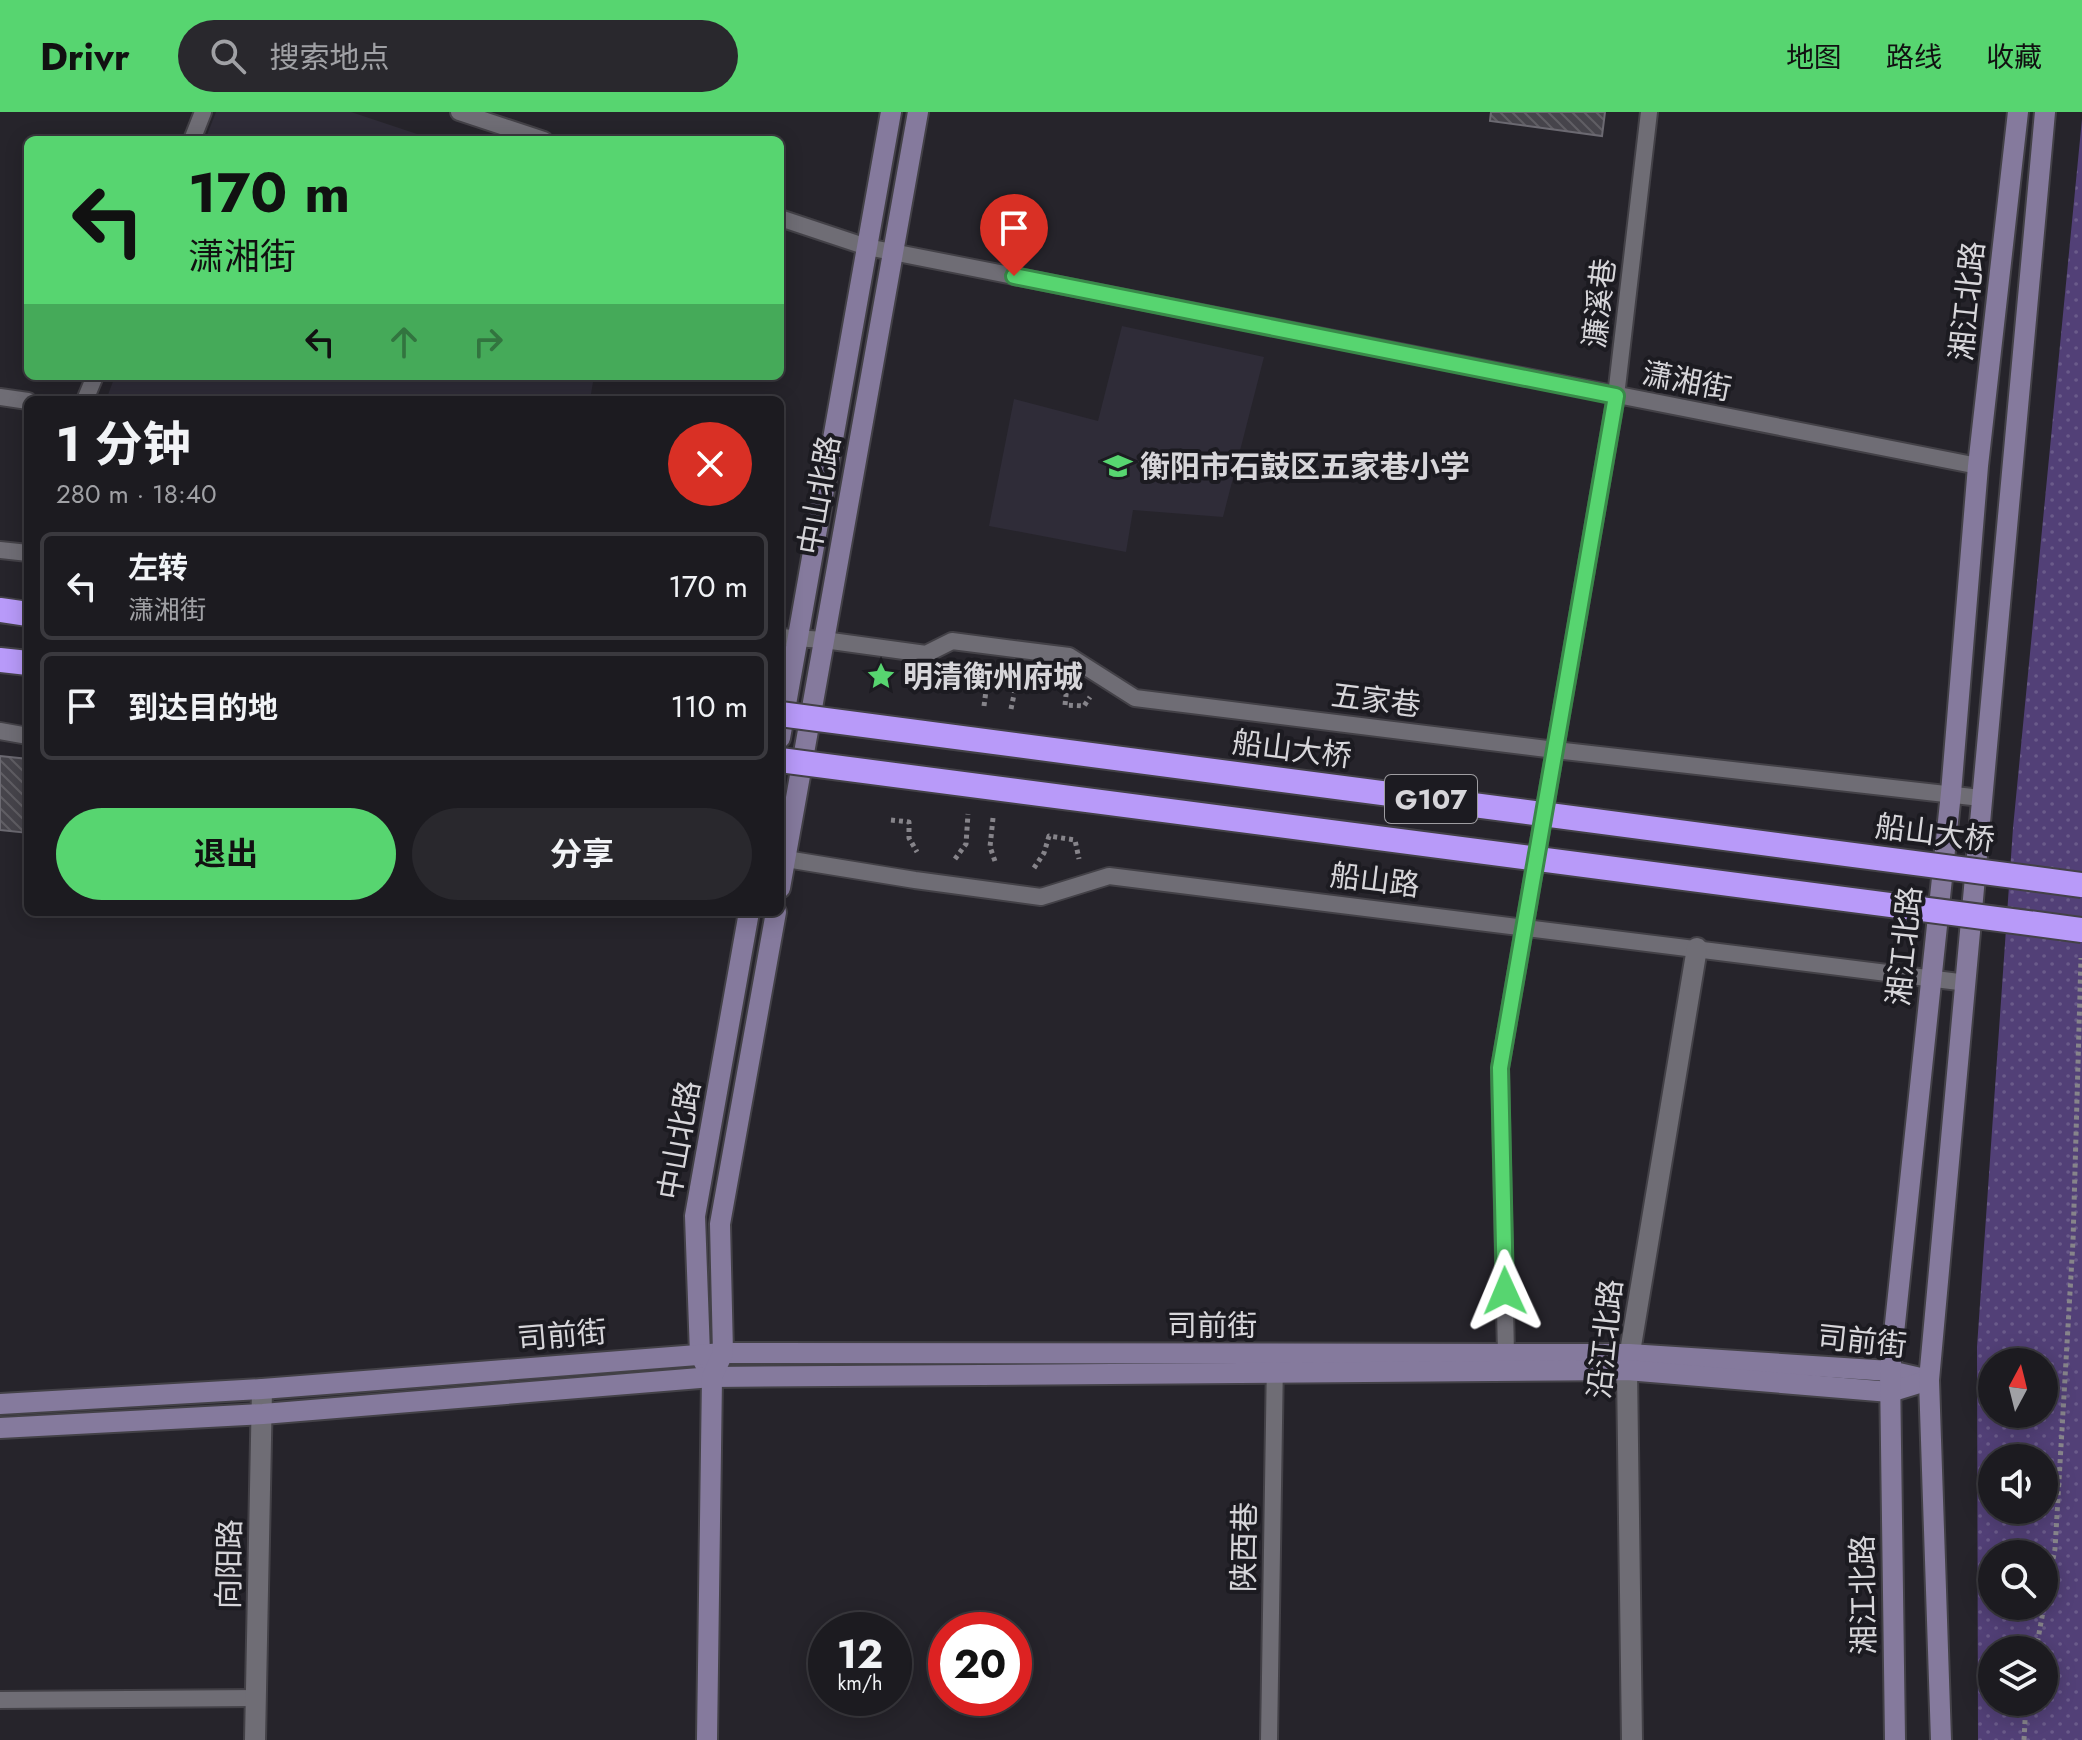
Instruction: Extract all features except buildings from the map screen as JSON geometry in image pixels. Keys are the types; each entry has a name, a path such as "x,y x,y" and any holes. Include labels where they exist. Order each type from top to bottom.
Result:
{"highway":[{"path":"0,610 24,613"},
{"path":"0,660 24,663"},
{"name":"船山大桥","path":"784,715 2082,885"},
{"name":"G107","path":"784,761 2082,930"}],"main road":[{"name":"中山北路","path":"784,694 789,638 891,112"},
{"name":"中山北路","path":"784,853 918,112"},
{"name":"湘江北路","path":"1895,1740 1890,1371 1951,793 1978,466 2018,112"},
{"name":"湘江北路","path":"1941,1740 1929,1380 2045,112"},
{"name":"中山北路","path":"712,1377 700,1354 695,1216 748,916"},
{"name":"中山北路","path":"707,1740 712,1377 723,1353 720,1224 775,916"},
{"name":"司前街","path":"0,1404 262,1389 723,1353 1275,1364 1628,1362 1890,1392 1929,1380"},
{"name":"司前街","path":"0,1428 263,1414 712,1377 1275,1364 1506,1355 1890,1371 1929,1380"}],"street":[{"name":"沿江北路","path":"1632,1740 1628,1362 1697,948"},
{"name":"向阳路","path":"255,1740 262,1389"}],"lane":[{"path":"194,136 203,112"},
{"path":"459,112 532,136"},
{"name":"濂溪巷","path":"1506,1355 1500,1068 1616,396 1649,112"},
{"name":"潇湘街","path":"784,219 867,247 1978,466"},
{"path":"0,397 24,400"},
{"path":"0,550 24,549"},
{"name":"五家巷","path":"789,638 926,654 952,641 1069,656 1135,698 1981,798"},
{"path":"0,731 24,735"},
{"name":"船山路","path":"784,858 1041,897 1109,876 1967,983"},
{"name":"陕西巷","path":"1269,1740 1275,1364"},
{"path":"0,1700 256,1698"}],"path":[{"path":"903,684 923,687"},
{"path":"1065,705 1084,706"},
{"path":"943,862 954,861 966,844 968,814"},
{"path":"993,818 990,847 996,866"},
{"path":"891,820 909,822 909,838 915,850 923,856"},
{"path":"1024,872 1036,867 1049,836 1075,840"},
{"path":"2056,1540 2073,1241 2081,957"},
{"path":"2024,1740 2025,1716"}],"shaded area":[{"path":"216,112 351,112 423,136 207,136"},
{"path":"2082,119 2082,1740 1978,1740 1977,1347 2013,828"},
{"name":"衡阳市石鼓区五家巷小学","path":"1122,326 1264,357 1223,517 1133,510 1126,552 989,526 1014,399 1098,421"},
{"path":"114,380 593,380 591,396 108,396"}],"place":[{"name":"衡阳市石鼓区五家巷小学","path":"1118,466"},
{"name":"明清衡州府城","path":"881,676"}],"route":[{"path":"1014,276 1616,396 1500,1068 1505,1291"}]}
